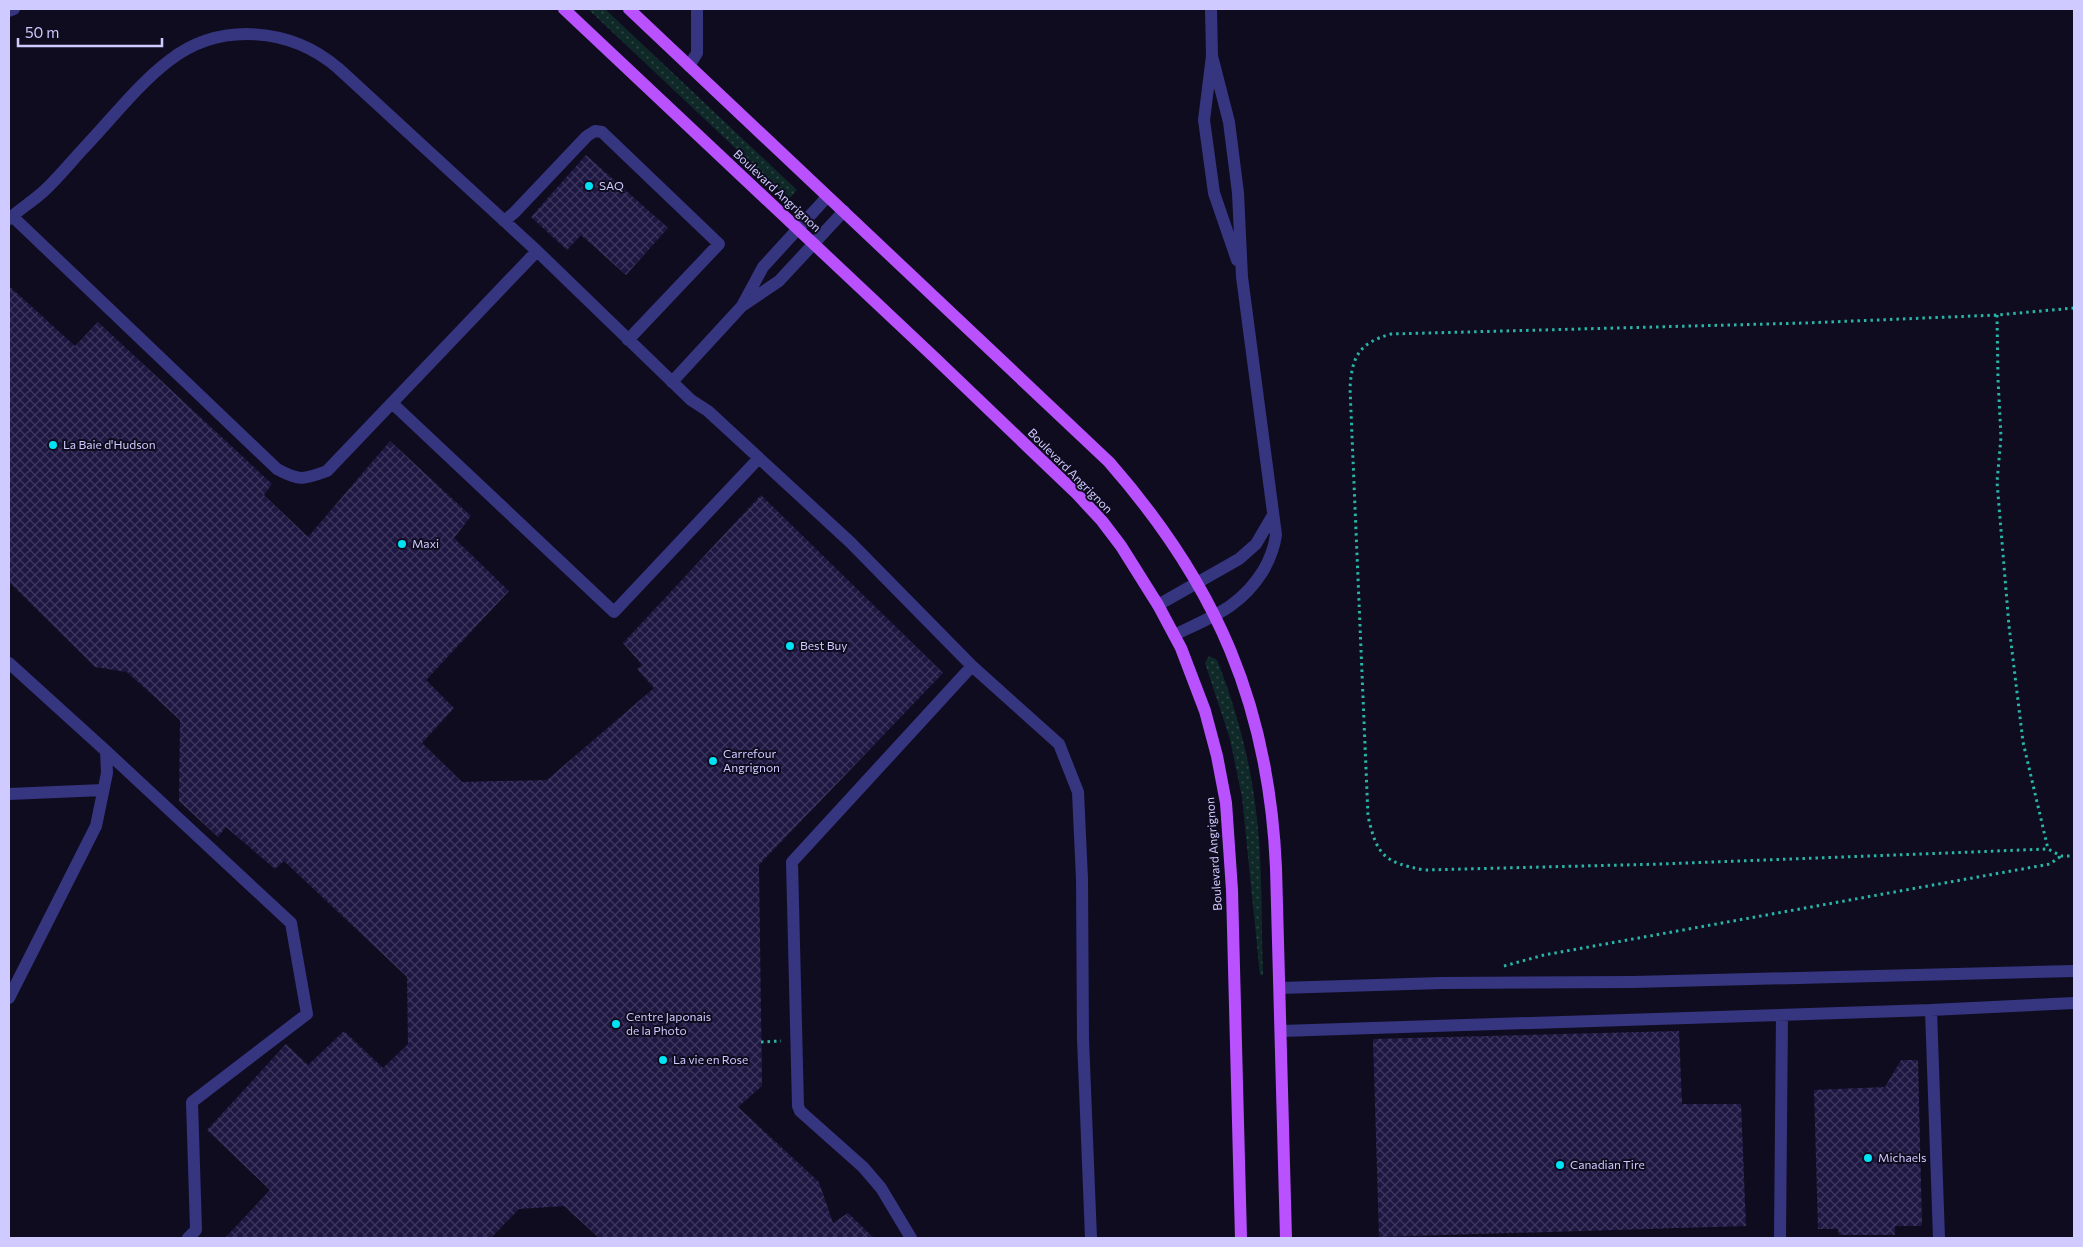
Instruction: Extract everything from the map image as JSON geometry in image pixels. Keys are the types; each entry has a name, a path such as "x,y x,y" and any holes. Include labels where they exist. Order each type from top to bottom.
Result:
{"main road":[{"name":"Boulevard Angrignon","path":"564,9 1082,499 1121,546 1158,605 1189,667 1207,718 1222,779 1229,829 1241,1238"},
{"path":"629,9 1109,462 1156,518 1198,583 1215,615 1237,667 1253,713 1268,777 1275,839 1286,1238"}],"lane":[{"path":"9,11 14,9"},
{"path":"689,66 696,53 697,9"},
{"path":"1211,9 1212,56 1204,120 1214,194 1242,277"},
{"path":"537,251 327,471 309,478 294,478 277,468 82,281 10,218 44,190 154,74 171,59 203,42 226,36 250,34 286,39 308,48 328,60 537,251 691,400 708,411 850,542 972,666 1059,744 1078,792 1082,879 1083,1039 1091,1238"},
{"path":"1174,635 1215,615 1236,603 1246,594 1270,560 1276,536 1242,277 1238,193 1229,122 1212,56"},
{"path":"504,221 514,213 587,136 595,132 602,132 719,244 628,340"},
{"path":"742,306 763,267 827,197"},
{"path":"672,382 742,306 779,281 844,211"},
{"path":"392,403 614,612 759,458"},
{"path":"1158,605 1250,551 1273,515"},
{"path":"9,663 291,923 307,1014 192,1102 196,1230 188,1238"},
{"path":"911,1238 881,1188 863,1167 800,1111 798,1106 792,862 972,666"},
{"path":"9,998 96,826 107,773 106,751"},
{"path":"9,794 104,790"},
{"path":"1280,988 1441,983 1702,980 2074,971"},
{"path":"1281,1031 1931,1010 2074,1003"},
{"path":"1931,1010 1939,1238"},
{"path":"1780,1238 1782,1014"}],"path":[{"path":"2074,308 1997,314 1805,323 1391,334 1374,339 1360,351 1351,366 1350,388 1368,816 1374,840 1385,857 1400,866 1424,870 1662,864 2048,849 2061,856 2074,856"},
{"path":"1997,314 2001,437 1997,482 2009,626 2023,742 2048,849"},
{"path":"1497,968 1544,955 2050,864 2061,856"},
{"path":"761,1042 782,1041"}],"green space":[{"path":"588,9 605,9 797,190 789,199"},
{"path":"1209,656 1217,660 1230,697 1246,753 1253,792 1260,852 1263,975 1260,975 1242,797 1230,739 1205,663"}],"building":[{"name":"SAQ","path":"586,155 668,228 626,275 581,235 567,250 531,217"},
{"name":"Carrefour Angrignon","path":"9,286 75,346 98,322 272,484 264,495 308,537 390,441 471,516 454,538 509,591 426,680 454,708 422,743 462,782 547,780 654,688 637,669 642,665 623,643 761,495 943,673 759,865 762,1086 738,1107 819,1182 833,1223 848,1213 874,1238 599,1238 564,1206 519,1209 491,1238 225,1238 270,1190 207,1130 286,1044 308,1065 344,1031 383,1068 408,1044 407,977 284,861 275,869 226,827 218,837 179,801 180,720 127,672 95,667 9,582"},
{"name":"Canadian Tire","path":"1679,1031 1682,1104 1741,1104 1746,1226 1379,1237 1373,1039"},
{"name":"Michaels","path":"1901,1060 1918,1060 1922,1226 1895,1226 1895,1235 1839,1235 1838,1229 1818,1229 1814,1090 1885,1087"}],"place":[{"name":"SAQ","path":"589,186"},
{"name":"La Baie d'Hudson","path":"53,445"},
{"name":"Maxi","path":"402,544"},
{"name":"Best Buy","path":"790,646"},
{"name":"Carrefour Angrignon","path":"713,761"},
{"name":"Centre Japonais de la Photo","path":"616,1024"},
{"name":"La vie en Rose","path":"663,1060"},
{"name":"Michaels","path":"1868,1158"},
{"name":"Canadian Tire","path":"1560,1165"}]}
